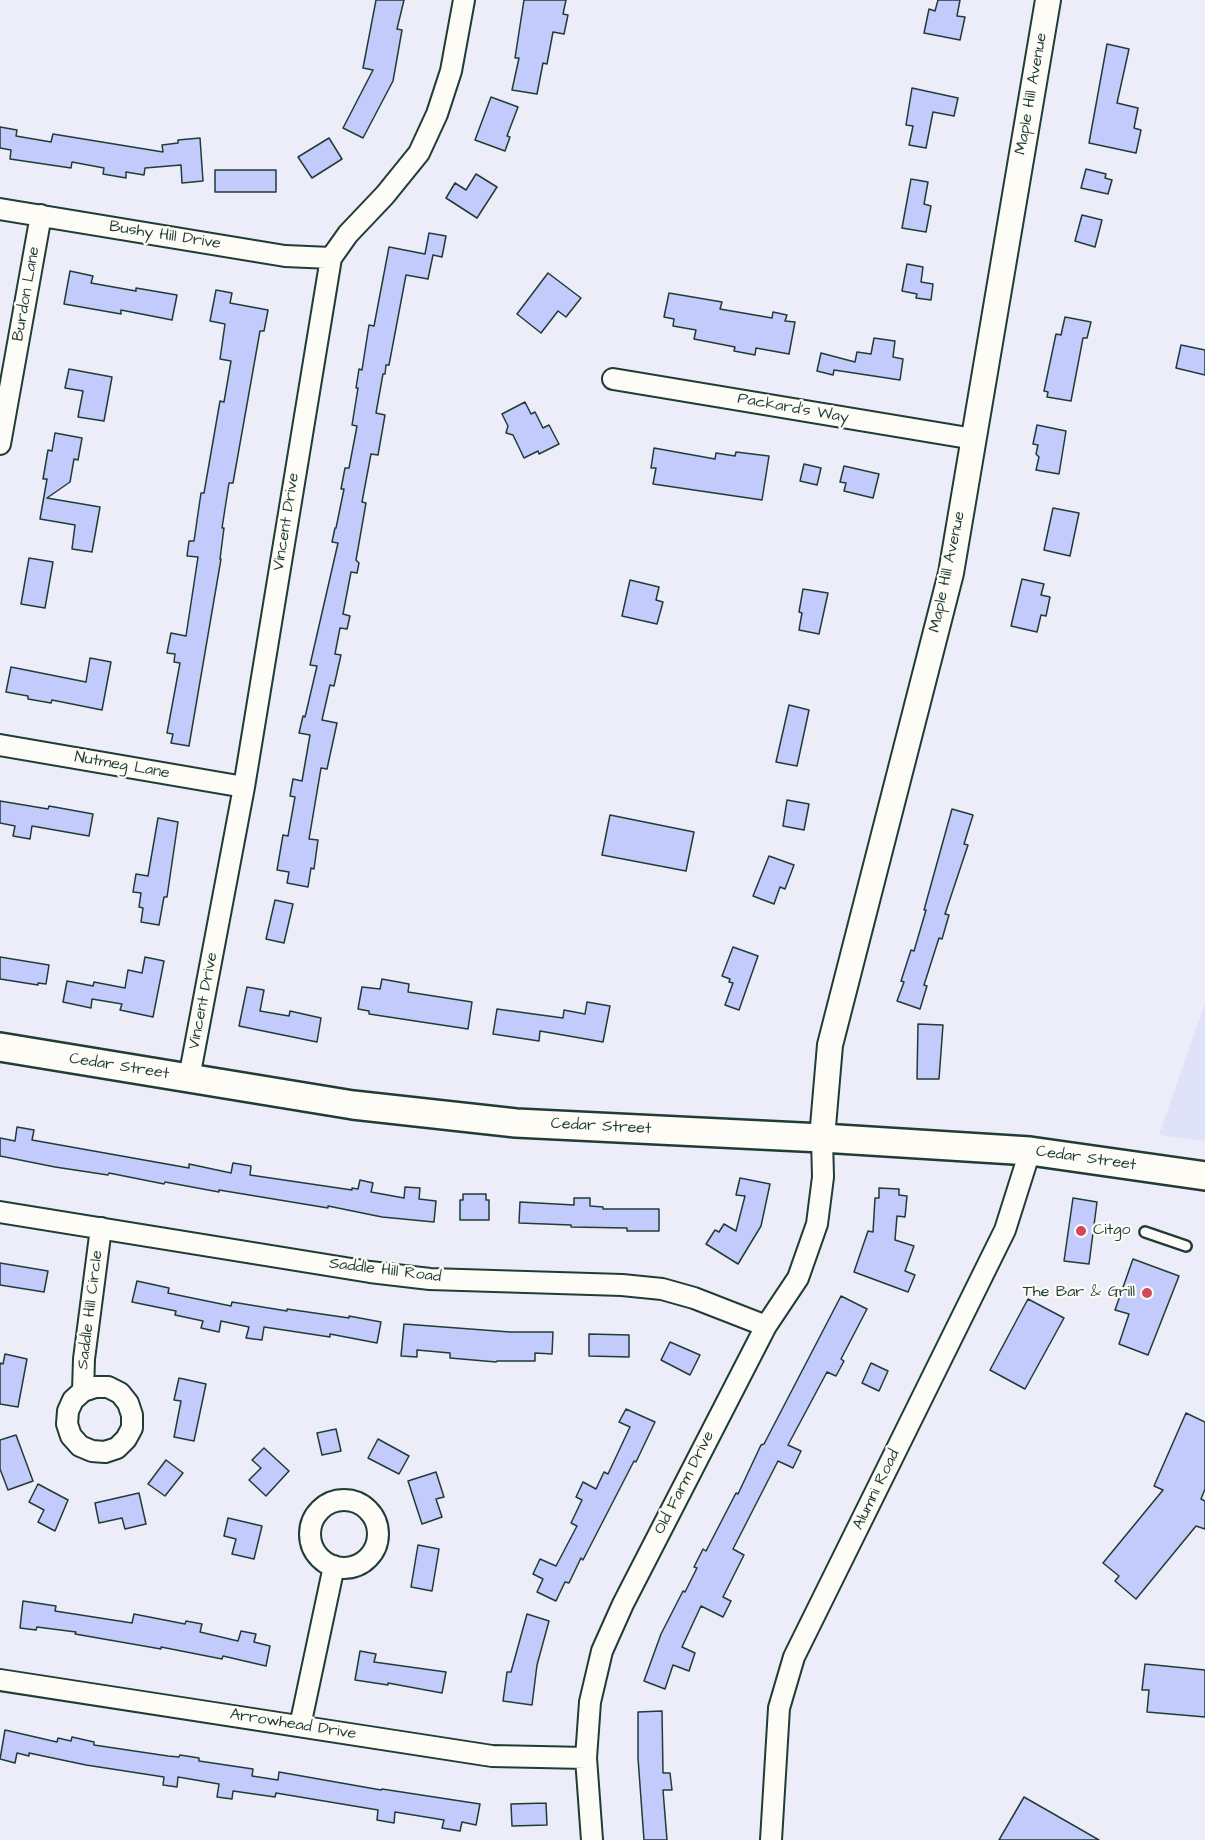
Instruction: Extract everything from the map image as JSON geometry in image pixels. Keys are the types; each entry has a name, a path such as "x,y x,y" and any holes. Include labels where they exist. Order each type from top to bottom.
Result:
{"main road":[{"name":"Cedar Street","path":"0,1047 353,1105 516,1123 1030,1151 1205,1176"}],"street":[{"name":"Vincent Drive","path":"189,1078 244,787 331,258 348,234 385,195 419,153 437,114 451,71 464,0"},
{"name":"Maple Hill Avenue","path":"822,1138 830,1045 951,573 1048,0"},
{"name":"Bushy Hill Drive","path":"0,209 285,256 331,258"},
{"name":"Burdon Lane","path":"0,444 41,215"},
{"name":"Packard's Way","path":"613,378 974,439"},
{"name":"Nutmeg Lane","path":"0,745 244,787"},
{"name":"Old Farm Drive","path":"591,1840 586,1758 590,1702 602,1651 628,1593 766,1326 798,1278 817,1224 824,1178 822,1138"},
{"name":"Alumni Road","path":"771,1840 779,1708 794,1657 1005,1230 1030,1151"},
{"name":"Saddle Hill Road","path":"0,1212 370,1272 430,1279 622,1285 662,1289 694,1298 766,1326"},
{"name":"Saddle Hill Circle","path":"83,1391 84,1359 101,1228"},
{"path":"300,1726 334,1566"},
{"name":"Arrowhead Drive","path":"0,1680 492,1756 586,1758"}],"lane":[{"path":"1145,1232 1186,1246"}],"shaded area":[{"path":"1205,1003 1205,1141 1159,1135"}],"building":[{"path":"376,0 404,0 397,29 402,30 393,81 363,138 343,128 373,70 363,68"},
{"path":"524,0 566,0 563,14 568,15 564,34 553,32 547,64 543,63 537,94 512,90 519,58 515,58"},
{"path":"938,0 960,0 957,16 965,17 960,40 924,33 929,9 935,11"},
{"path":"1107,44 1129,49 1117,103 1138,108 1134,128 1141,130 1136,153 1089,143"},
{"path":"912,88 958,98 954,116 933,112 926,148 909,145 913,126 906,125"},
{"path":"491,97 518,107 507,136 510,137 505,151 475,140"},
{"path":"0,127 17,130 16,136 51,142 53,134 163,152 162,145 178,143 178,140 200,138 203,181 182,183 181,165 145,168 144,175 126,172 126,178 103,174 104,168 72,162 71,168 10,159 11,150 0,148"},
{"path":"329,138 342,159 312,178 298,157"},
{"path":"1086,169 1106,174 1105,178 1112,180 1108,194 1081,188"},
{"path":"215,170 276,170 276,192 215,192"},
{"path":"476,174 497,187 477,218 446,198 455,183 466,190"},
{"path":"911,179 928,182 924,204 931,206 926,232 902,228"},
{"path":"1082,215 1102,220 1095,247 1075,241"},
{"path":"429,233 446,236 442,257 433,255 428,279 406,275 389,365 386,365 385,374 383,374 376,413 385,415 378,455 371,454 362,502 366,503 356,560 359,563 357,573 351,572 343,614 350,616 347,629 340,628 335,654 341,655 334,686 330,685 322,720 337,723 327,769 321,768 309,839 318,840 314,869 311,868 308,887 287,883 289,872 277,870 283,835 288,836 295,797 290,796 293,779 302,781 310,735 299,733 317,666 310,665 338,543 332,542 344,489 341,489 345,468 349,468 357,426 352,425 359,369 362,370 369,325 374,326 389,247 425,254"},
{"path":"907,264 923,267 921,282 933,284 931,300 916,298 917,294 902,291"},
{"path":"70,271 93,276 91,283 177,295 172,320 121,310 121,314 64,304"},
{"path":"548,273 581,298 566,317 558,311 541,333 517,314"},
{"path":"216,290 232,293 230,303 268,310 264,331 260,331 233,483 229,483 222,528 224,528 221,559 189,746 171,743 173,734 167,733 180,663 174,662 175,654 167,653 171,633 186,636 198,557 187,556 189,541 194,541 201,493 204,493 220,401 224,402 231,361 220,359 225,324 210,321"},
{"path":"669,293 722,302 720,309 772,318 773,312 787,315 785,321 795,322 789,354 756,348 755,355 734,351 735,347 694,339 696,330 673,326 674,319 664,317"},
{"path":"1065,317 1091,322 1087,338 1083,338 1071,401 1047,397 1048,392 1044,391 1056,334 1061,335"},
{"path":"874,338 895,341 893,357 903,359 900,380 834,370 833,375 817,371 821,353 855,362 857,352 871,354"},
{"path":"1181,345 1205,350 1205,375 1176,368"},
{"path":"69,369 112,377 104,421 78,417 83,391 65,388"},
{"path":"525,402 531,414 535,412 543,428 549,425 559,444 539,454 538,451 524,458 513,435 506,433 508,426 502,414"},
{"path":"1037,425 1066,431 1059,474 1036,470 1039,457 1036,454 1038,445 1033,444"},
{"path":"55,433 82,438 78,460 74,459 70,482 47,498 100,507 92,552 72,549 75,525 40,519 47,479 43,479 48,450 52,451"},
{"path":"654,448 715,459 716,453 735,456 736,452 769,456 762,500 653,484 656,468 651,468"},
{"path":"804,464 821,468 817,485 800,481"},
{"path":"844,466 879,474 873,498 844,491 846,483 840,482"},
{"path":"1053,508 1079,513 1070,556 1044,550"},
{"path":"29,558 53,562 45,608 21,604"},
{"path":"1022,579 1044,584 1041,595 1050,597 1046,616 1041,615 1037,632 1011,626"},
{"path":"630,580 659,587 656,600 663,602 657,624 622,616"},
{"path":"803,589 828,593 819,634 799,630"},
{"path":"90,658 111,662 102,710 52,700 51,703 28,699 28,696 6,692 11,667 86,682"},
{"path":"789,705 809,710 797,766 776,762"},
{"path":"787,800 809,804 804,830 783,826"},
{"path":"0,801 48,809 49,806 93,814 89,836 32,826 30,839 13,836 15,826 0,823"},
{"path":"952,809 973,815 964,844 968,845 945,914 949,915 924,985 927,986 920,1009 897,1001 904,982 901,981 911,950 914,951 926,910 924,910"},
{"path":"610,815 694,832 686,871 602,855"},
{"path":"158,818 178,822 167,897 164,897 159,925 141,922 143,908 139,907 141,893 133,892 136,874 148,876"},
{"path":"769,856 794,865 785,889 780,887 774,904 753,896"},
{"path":"275,900 293,904 284,943 266,939"},
{"path":"733,947 758,956 739,1010 725,1005 733,983 722,976"},
{"path":"0,957 49,965 46,984 38,983 38,985 0,979"},
{"path":"145,957 164,961 153,1017 120,1010 122,1004 92,999 91,1008 63,1002 67,981 93,986 94,982 125,988 128,970 142,973"},
{"path":"382,979 409,984 408,992 472,1002 468,1029 369,1014 369,1011 358,1009 362,987 380,989"},
{"path":"247,987 264,990 260,1011 289,1016 290,1011 321,1018 317,1042 239,1026"},
{"path":"587,1002 610,1006 603,1042 540,1031 539,1041 493,1034 497,1009 563,1018 564,1010 585,1014"},
{"path":"918,1024 943,1025 939,1079 917,1079"},
{"path":"17,1127 34,1130 32,1140 189,1168 189,1164 231,1173 233,1163 251,1166 250,1175 352,1190 352,1188 358,1189 360,1180 373,1183 371,1192 404,1198 405,1187 420,1188 419,1199 436,1201 434,1222 382,1217 328,1206 328,1208 219,1190 219,1192 165,1182 164,1184 0,1156 0,1138 15,1141"},
{"path":"740,1178 770,1184 761,1226 738,1264 706,1244 715,1230 719,1232 724,1224 736,1231 745,1196 736,1195"},
{"path":"879,1188 899,1189 899,1195 907,1196 905,1217 897,1216 895,1240 914,1246 905,1271 915,1275 908,1292 854,1272 868,1231 873,1232 875,1198 879,1198"},
{"path":"463,1194 486,1194 486,1200 489,1200 489,1220 460,1220 460,1200 463,1200"},
{"path":"574,1198 590,1198 590,1206 603,1207 603,1209 659,1209 659,1231 627,1231 627,1228 519,1223 520,1202 574,1205"},
{"name":"Citgo","path":"1073,1198 1097,1202 1089,1264 1064,1261"},
{"name":"The Bar & Grill","path":"1133,1259 1179,1276 1148,1355 1119,1344 1129,1314 1115,1310"},
{"path":"0,1263 48,1271 44,1292 0,1285"},
{"path":"137,1281 169,1288 168,1293 231,1306 232,1302 381,1322 377,1343 330,1334 330,1337 264,1327 262,1340 246,1338 249,1327 221,1321 219,1332 201,1328 203,1321 175,1315 176,1311 132,1302"},
{"path":"841,1296 867,1309 841,1359 844,1361 836,1376 827,1372 788,1445 801,1451 793,1468 778,1461 733,1549 744,1555 723,1597 731,1601 723,1617 701,1606 682,1647 695,1653 689,1671 673,1665 665,1689 644,1681 661,1634 697,1568 694,1567 703,1549 706,1551 736,1493 738,1494 761,1445 764,1444"},
{"path":"1028,1299 1064,1318 1025,1389 990,1370"},
{"path":"404,1324 510,1332 553,1332 552,1354 535,1353 535,1361 496,1362 450,1358 450,1353 417,1350 417,1357 401,1356"},
{"path":"589,1334 629,1335 629,1357 589,1356"},
{"path":"670,1342 700,1355 690,1375 661,1360"},
{"path":"5,1354 27,1359 18,1407 0,1404 0,1363 3,1364"},
{"path":"871,1363 888,1371 879,1391 862,1383"},
{"path":"179,1378 206,1384 194,1441 174,1437 181,1401 174,1400"},
{"path":"626,1409 655,1422 583,1560 581,1558 569,1583 565,1582 556,1601 537,1592 543,1579 533,1574 540,1559 556,1566 577,1526 571,1523 582,1500 576,1497 583,1482 596,1489 604,1472 608,1474 630,1427 619,1422"},
{"path":"1186,1413 1205,1422 1205,1489 1201,1499 1205,1501 1205,1529 1196,1526 1136,1599 1115,1581 1119,1576 1103,1563 1163,1490 1154,1486"},
{"path":"336,1429 341,1451 322,1455 317,1433"},
{"path":"16,1435 33,1481 8,1490 0,1469 0,1440"},
{"path":"378,1439 409,1456 399,1474 368,1458"},
{"path":"264,1448 289,1471 266,1496 249,1480 261,1468 252,1460"},
{"path":"166,1460 183,1473 165,1496 148,1484"},
{"path":"436,1472 444,1497 436,1499 442,1517 422,1524 408,1481"},
{"path":"38,1484 68,1500 55,1531 38,1522 44,1510 29,1502"},
{"path":"139,1493 146,1524 125,1529 122,1518 99,1523 95,1503"},
{"path":"228,1518 262,1526 254,1559 232,1554 236,1539 224,1536"},
{"path":"418,1545 439,1549 432,1591 411,1587"},
{"path":"23,1601 56,1606 55,1611 132,1623 134,1614 185,1624 186,1621 202,1624 200,1632 238,1641 241,1631 256,1634 254,1642 270,1646 266,1666 223,1656 222,1659 75,1634 76,1632 37,1627 36,1630 20,1628"},
{"path":"527,1614 549,1621 537,1665 532,1705 503,1701 507,1672 511,1672"},
{"path":"360,1651 376,1654 374,1662 446,1672 442,1693 388,1683 388,1685 355,1680"},
{"path":"1145,1664 1205,1670 1205,1717 1147,1712 1149,1690 1142,1690"},
{"path":"662,1711 663,1773 670,1773 672,1790 663,1790 667,1840 644,1840 638,1758 638,1712"},
{"path":"5,1730 57,1742 58,1738 71,1741 72,1737 94,1742 94,1745 168,1756 199,1758 199,1761 253,1769 252,1776 278,1780 279,1772 480,1804 476,1825 462,1822 460,1831 442,1828 444,1820 395,1812 394,1823 377,1820 378,1810 276,1793 275,1797 233,1791 232,1799 217,1797 219,1784 178,1777 177,1787 163,1785 164,1777 86,1765 29,1753 29,1756 17,1753 15,1763 0,1759"},
{"path":"1024,1797 1099,1840 999,1840"},
{"path":"546,1803 547,1825 512,1826 511,1804"}],"place":[{"name":"Citgo","path":"1081,1231"},
{"name":"The Bar & Grill","path":"1147,1293"}]}
